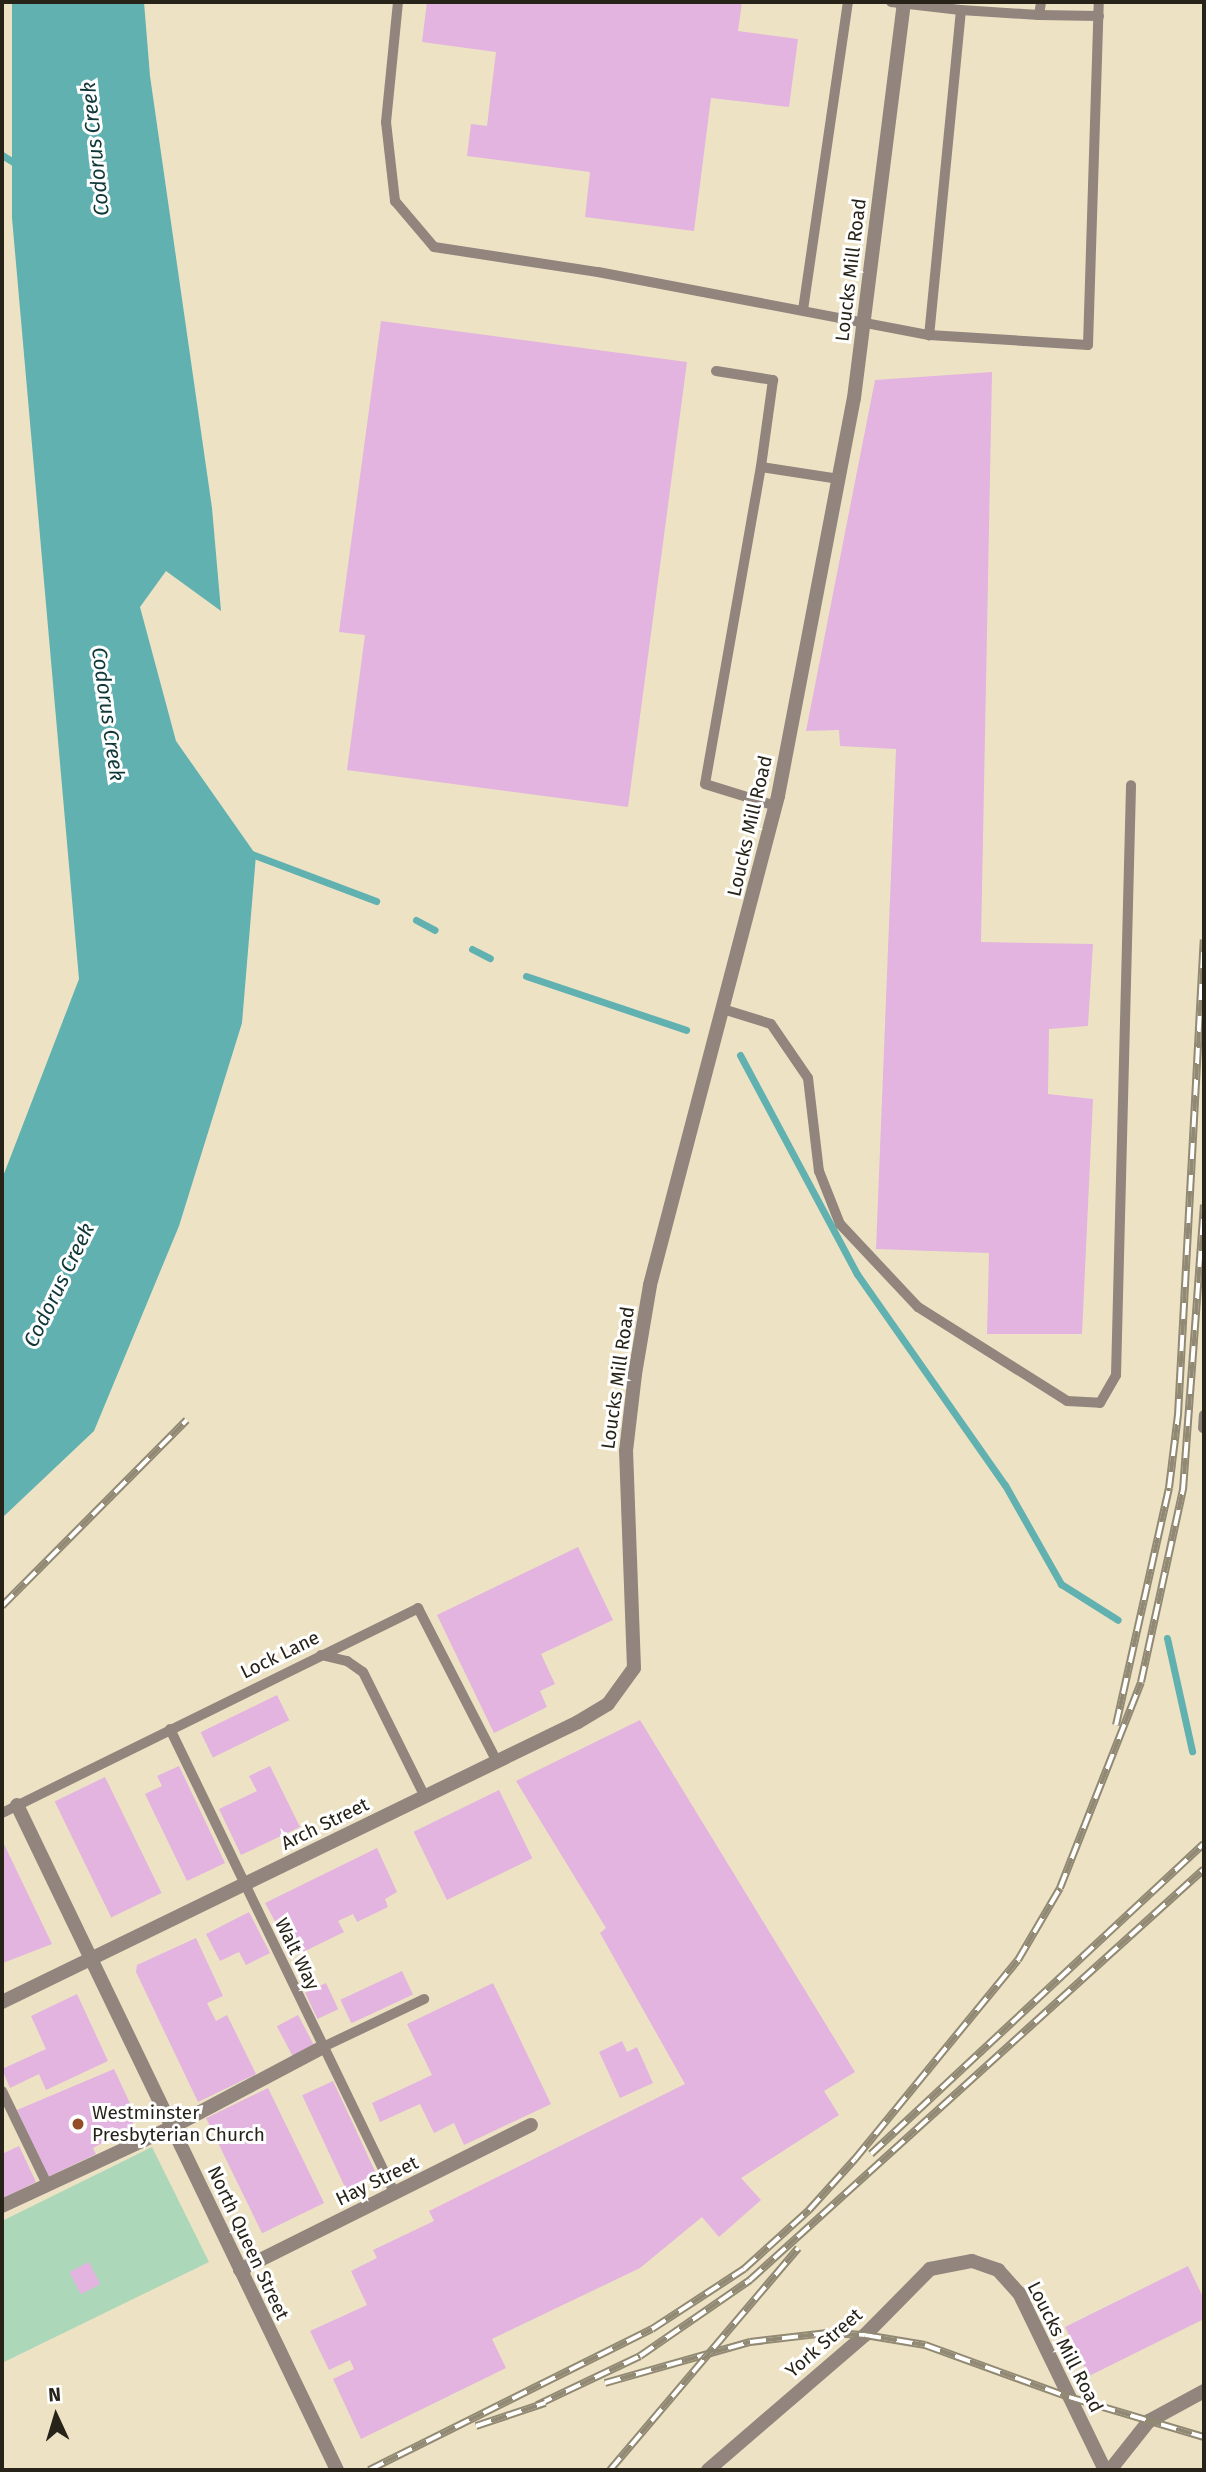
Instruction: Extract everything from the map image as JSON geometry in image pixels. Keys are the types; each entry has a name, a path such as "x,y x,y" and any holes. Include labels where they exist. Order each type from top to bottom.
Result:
{"street":[{"name":"Loucks Mill Road","path":"635,1652 626,1540 626,1464 635,1374 650,1285 726,1010 776,806 839,479 864,322 900,2"},
{"name":"Arch Street","path":"2,2002 497,1762 608,1704 626,1684 635,1652"},
{"name":"North Queen Street","path":"17,1805 337,2470"},
{"path":"2,2206 172,2127 323,2047"},
{"name":"Hay Street","path":"240,2270 531,2125"},
{"name":"Loucks Mill Road","path":"972,2260 998,2270 1019,2293 1108,2470"},
{"name":"York Street","path":"708,2470 865,2335 930,2269 972,2260"},
{"path":"1108,2470 1150,2421 1204,2391"}],"lane":[{"path":"398,2 386,122 395,201 433,247 803,310 929,335 1088,345 1099,2"},
{"path":"803,310 848,2"},
{"path":"900,2 961,10 1099,16"},
{"path":"1039,15 1041,2"},
{"path":"929,335 961,10"},
{"path":"716,371 773,380 761,467 705,783 776,806"},
{"path":"761,467 839,479"},
{"path":"726,1010 771,1024 808,1078 819,1171 840,1224 918,1307 1067,1401 1100,1403 1116,1375 1131,785"},
{"path":"1203,1428 1204,1415"},
{"name":"Lock Lane","path":"2,1813 418,1608 497,1762"},
{"path":"321,1655 347,1661 363,1672 425,1797"},
{"name":"Walt Way","path":"170,1729 243,1885 395,2193"},
{"path":"323,2047 424,1999"},
{"path":"2,2091 47,2183"}],"green space":[{"path":"152,2147 209,2262 2,2363 2,2221"}],"water":[{"name":"Codorus Creek","path":"12,2 144,2 150,76 212,508 221,611 166,571 140,607 176,741 256,855 242,1023 179,1226 94,1431 2,1518 2,1179 79,979 12,218"}],"building":[{"path":"427,2 742,2 738,31 798,39 789,107 711,98 694,231 585,217 590,172 467,156 471,124 487,126 496,52 422,42"},
{"path":"381,321 687,362 628,807 347,770 365,635 339,632"},
{"path":"992,372 981,942 1093,944 1088,1026 1049,1029 1048,1094 1093,1099 1082,1334 987,1334 989,1253 876,1249 896,749 840,746 839,730 806,731 875,380"},
{"path":"578,1547 613,1620 541,1654 555,1684 540,1691 547,1707 494,1733 437,1615"},
{"path":"277,1695 289,1720 213,1757 201,1732"},
{"path":"640,1720 855,2072 824,2091 839,2115 741,2178 761,2200 719,2237 702,2217 640,2268 492,2339 506,2368 361,2439 333,2379 354,2369 350,2360 329,2370 310,2331 367,2305 351,2271 377,2258 373,2250 434,2221 429,2211 685,2084 600,1933 606,1928 516,1781"},
{"path":"179,1766 225,1863 187,1881 145,1794 162,1786 157,1776"},
{"path":"270,1766 300,1827 241,1855 219,1809 257,1791 249,1776"},
{"path":"105,1777 162,1893 111,1917 55,1802"},
{"path":"499,1790 532,1858 447,1900 414,1832"},
{"path":"2,1840 52,1944 3,1963 2,1960"},
{"path":"377,1848 397,1892 385,1899 388,1907 357,1922 353,1914 338,1921 344,1932 299,1954 295,1944 289,1947 265,1903"},
{"path":"249,1912 270,1953 246,1965 239,1952 220,1961 206,1934"},
{"path":"196,1938 223,1996 207,2003 216,2021 227,2015 256,2074 198,2102 136,1972 137,1965"},
{"path":"402,1971 413,1995 351,2023 340,2000"},
{"path":"326,1983 338,2009 317,2019 305,1993"},
{"path":"493,1983 551,2104 464,2145 454,2123 434,2133 420,2104 380,2122 372,2103 432,2075 407,2024"},
{"path":"77,1994 108,2061 46,2090 39,2074 10,2088 2,2069 46,2049 31,2016"},
{"path":"298,2015 314,2045 293,2056 277,2026"},
{"path":"622,2041 627,2052 637,2047 653,2083 620,2098 599,2052"},
{"name":"Westminster Presbyterian Church","path":"114,2069 135,2114 132,2127 93,2148 96,2154 48,2177 17,2110"},
{"path":"333,2081 377,2176 347,2191 302,2095"},
{"path":"268,2088 324,2203 262,2233 206,2118"},
{"path":"19,2146 36,2182 2,2199 2,2154"},
{"path":"89,2262 100,2284 81,2294 69,2272"},
{"path":"1188,2266 1204,2299 1204,2319 1089,2376 1065,2327"}],"waterway":[{"path":"2,155 21,167"},
{"path":"249,853 376,901"},
{"path":"416,920 435,930"},
{"path":"472,949 490,958"},
{"path":"526,976 686,1030"},
{"path":"740,1055 857,1274 1005,1485 1061,1584 1118,1620"},
{"path":"1167,1638 1192,1751"}],"railway":[{"path":"1116,1725 1169,1488 1178,1415 1204,940"},
{"path":"369,2470 652,2329 744,2269 809,2210 855,2159 1018,1960 1060,1888 1141,1682 1183,1490 1204,1205"},
{"path":"2,1606 187,1420"},
{"path":"871,2154 1204,1844"},
{"path":"537,2405 640,2356 750,2280 1204,1869"},
{"path":"610,2470 798,2248"},
{"path":"605,2383 750,2342 827,2333 865,2335 925,2345 1069,2397 1204,2437"},
{"path":"476,2426 545,2403"}],"place":[{"name":"Westminster Presbyterian Church","path":"78,2124"}]}
